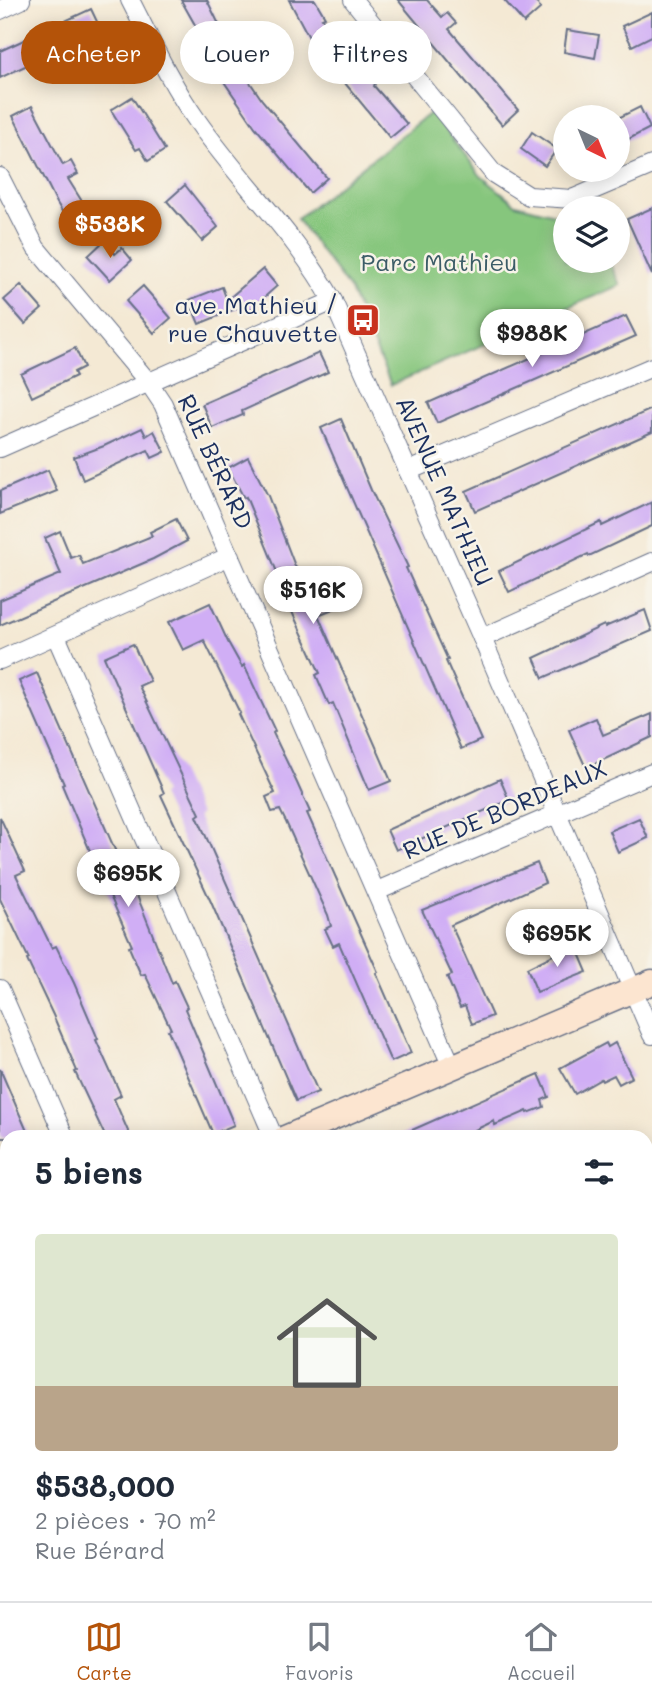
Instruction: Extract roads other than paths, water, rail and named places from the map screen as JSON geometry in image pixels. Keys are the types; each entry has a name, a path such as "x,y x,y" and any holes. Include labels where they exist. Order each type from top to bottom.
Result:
{"street":[{"path":"0,10 21,0"},
{"name":"AVENUE MATHIEU","path":"130,0 197,121 309,262 332,301 558,815 643,986 652,1035"},
{"path":"354,0 495,174 529,196 572,199 652,165"},
{"name":"RUE BÉRARD","path":"0,177 36,248 149,383 163,404 452,1067"},
{"path":"0,448 332,301"},
{"path":"408,471 652,367"},
{"path":"0,660 230,556"},
{"path":"482,638 652,562"},
{"path":"56,636 271,1130"},
{"name":"RUE DE BORDEAUX","path":"377,891 652,773"},
{"path":"304,1130 643,986"},
{"path":"0,989 62,1130"}],"place":[{"name":"ave.Mathieu / rue Chauvette","path":"363,320"}],"park label":[{"name":"Parc Mathieu","path":"439,263"}]}
